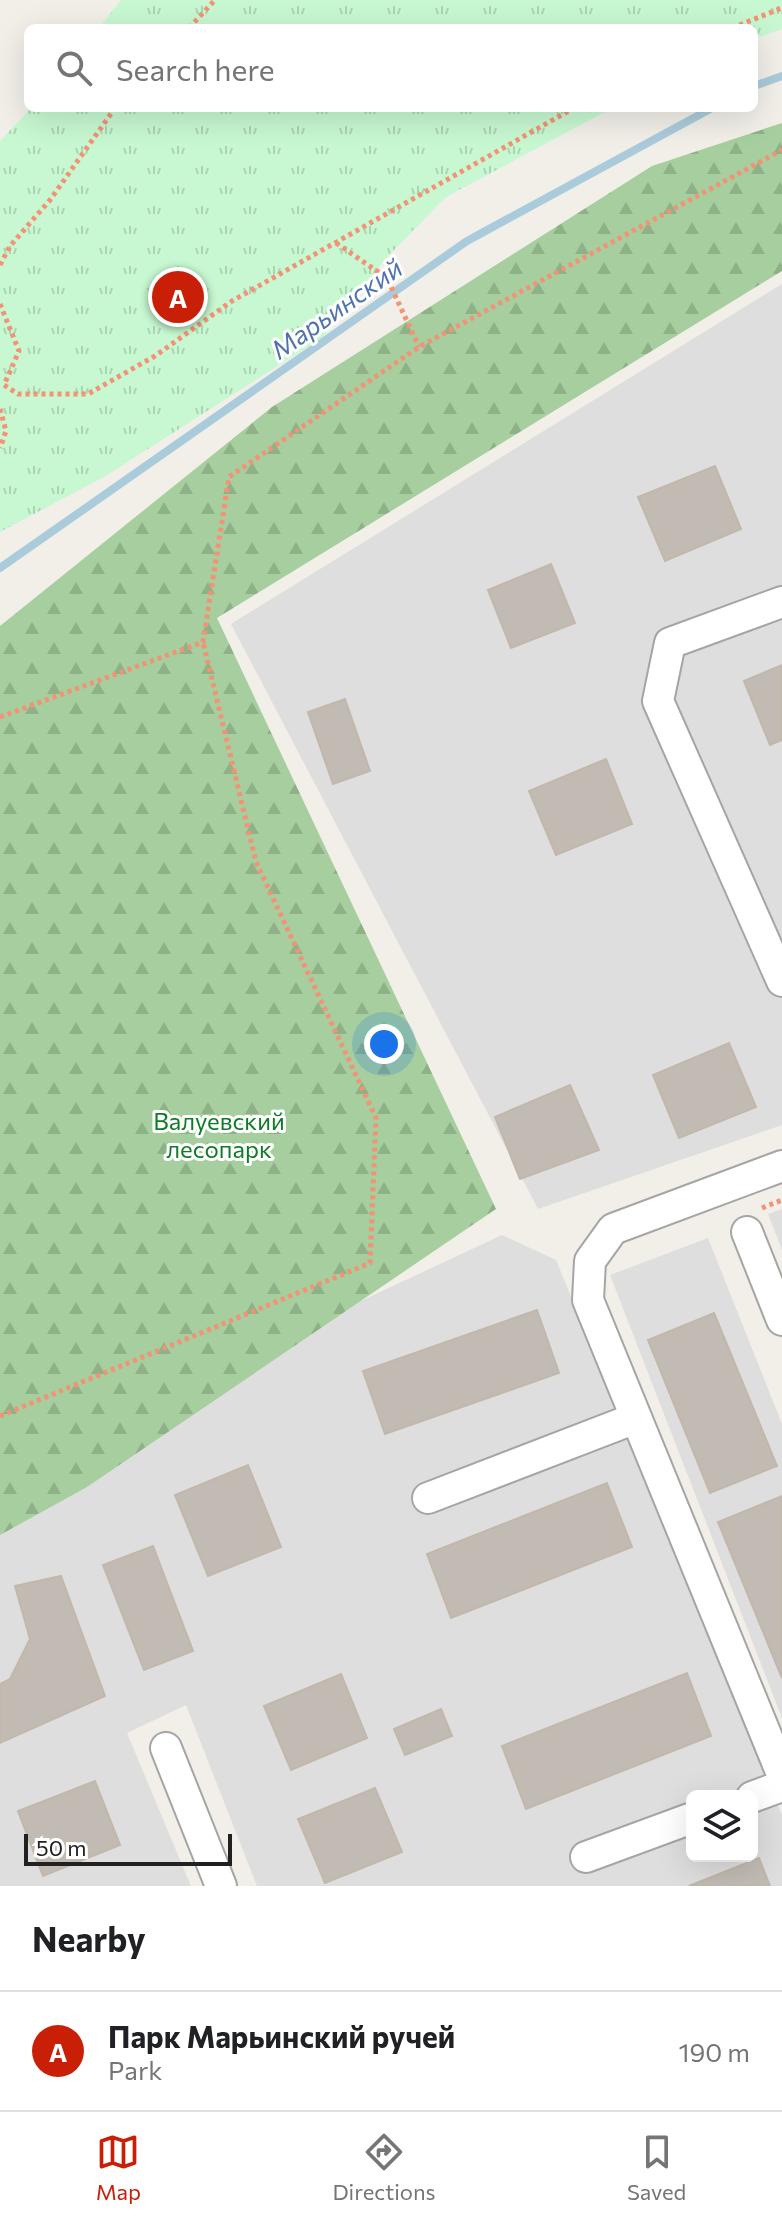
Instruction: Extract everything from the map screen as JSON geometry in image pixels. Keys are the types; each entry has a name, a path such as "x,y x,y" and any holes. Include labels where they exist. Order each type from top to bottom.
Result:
{"street":[{"path":"782,602 670,643 658,701 782,981"},
{"path":"782,1166 613,1229 590,1261 588,1300 782,1774"},
{"path":"747,1232 782,1320"},
{"path":"428,1498 636,1418"},
{"path":"166,1748 221,1886"},
{"path":"758,1795 782,1786"},
{"path":"586,1857 686,1820"}],"path":[{"path":"193,24 215,0"},
{"path":"742,24 782,8"},
{"path":"0,265 10,246 50,200 112,112"},
{"path":"0,304 19,351 2,384 18,394 88,394 155,356 232,301 567,112"},
{"path":"0,1416 370,1263 376,1118 256,862 203,642 229,477 419,347 782,150"},
{"path":"336,243 387,278 419,347"},
{"path":"0,409 6,431 0,448"},
{"path":"0,717 203,642"}],"shaded area":[{"path":"782,284 782,1125 538,1209 231,624"},
{"path":"782,1209 782,1250 768,1214"},
{"path":"502,1235 556,1260 782,1815 782,1886 257,1886 186,1705 127,1733 191,1886 0,1886 0,1516 333,1314"},
{"path":"708,1238 782,1424 782,1718 610,1275"}],"green space":[{"path":"121,0 782,0 782,29 758,38 758,24 102,24"},
{"path":"27,112 605,112 446,197 388,256 323,337 104,477 0,532 0,141"},
{"name":"Валуевский лесопарк","path":"782,123 782,271 217,618 496,1209 87,1487 0,1535 0,626 272,407 652,166"}],"building":[{"path":"715,466 741,529 665,561 638,497"},
{"path":"551,564 575,623 511,648 488,590"},
{"path":"782,665 782,740 770,745 744,681"},
{"path":"345,699 370,771 333,784 308,712"},
{"path":"606,759 632,824 556,855 529,791"},
{"path":"729,1043 756,1107 679,1138 653,1075"},
{"path":"570,1085 599,1150 520,1179 495,1117"},
{"path":"537,1310 559,1373 385,1434 363,1371"},
{"path":"714,1313 777,1466 710,1493 648,1340"},
{"path":"248,1465 281,1547 208,1576 175,1495"},
{"path":"607,1483 632,1547 451,1618 427,1554"},
{"path":"782,1496 782,1678 718,1522"},
{"path":"153,1546 193,1651 144,1670 103,1565"},
{"path":"61,1576 105,1696 0,1743 0,1684 10,1679 30,1639 15,1586"},
{"path":"687,1673 711,1736 526,1809 502,1746"},
{"path":"341,1674 367,1738 291,1770 264,1706"},
{"path":"441,1709 452,1736 405,1755 394,1729"},
{"path":"95,1781 120,1845 43,1876 18,1811"},
{"path":"375,1788 402,1852 325,1883 298,1819"},
{"path":"758,1858 770,1886 689,1886 749,1862 758,1862"}],"waterway":[{"name":"Марьинский","path":"758,85 782,76"},
{"name":"Марьинский","path":"0,568 467,241 705,112"}],"place":[{"name":"Парк Марьинский ручей","path":"178,297"}]}
